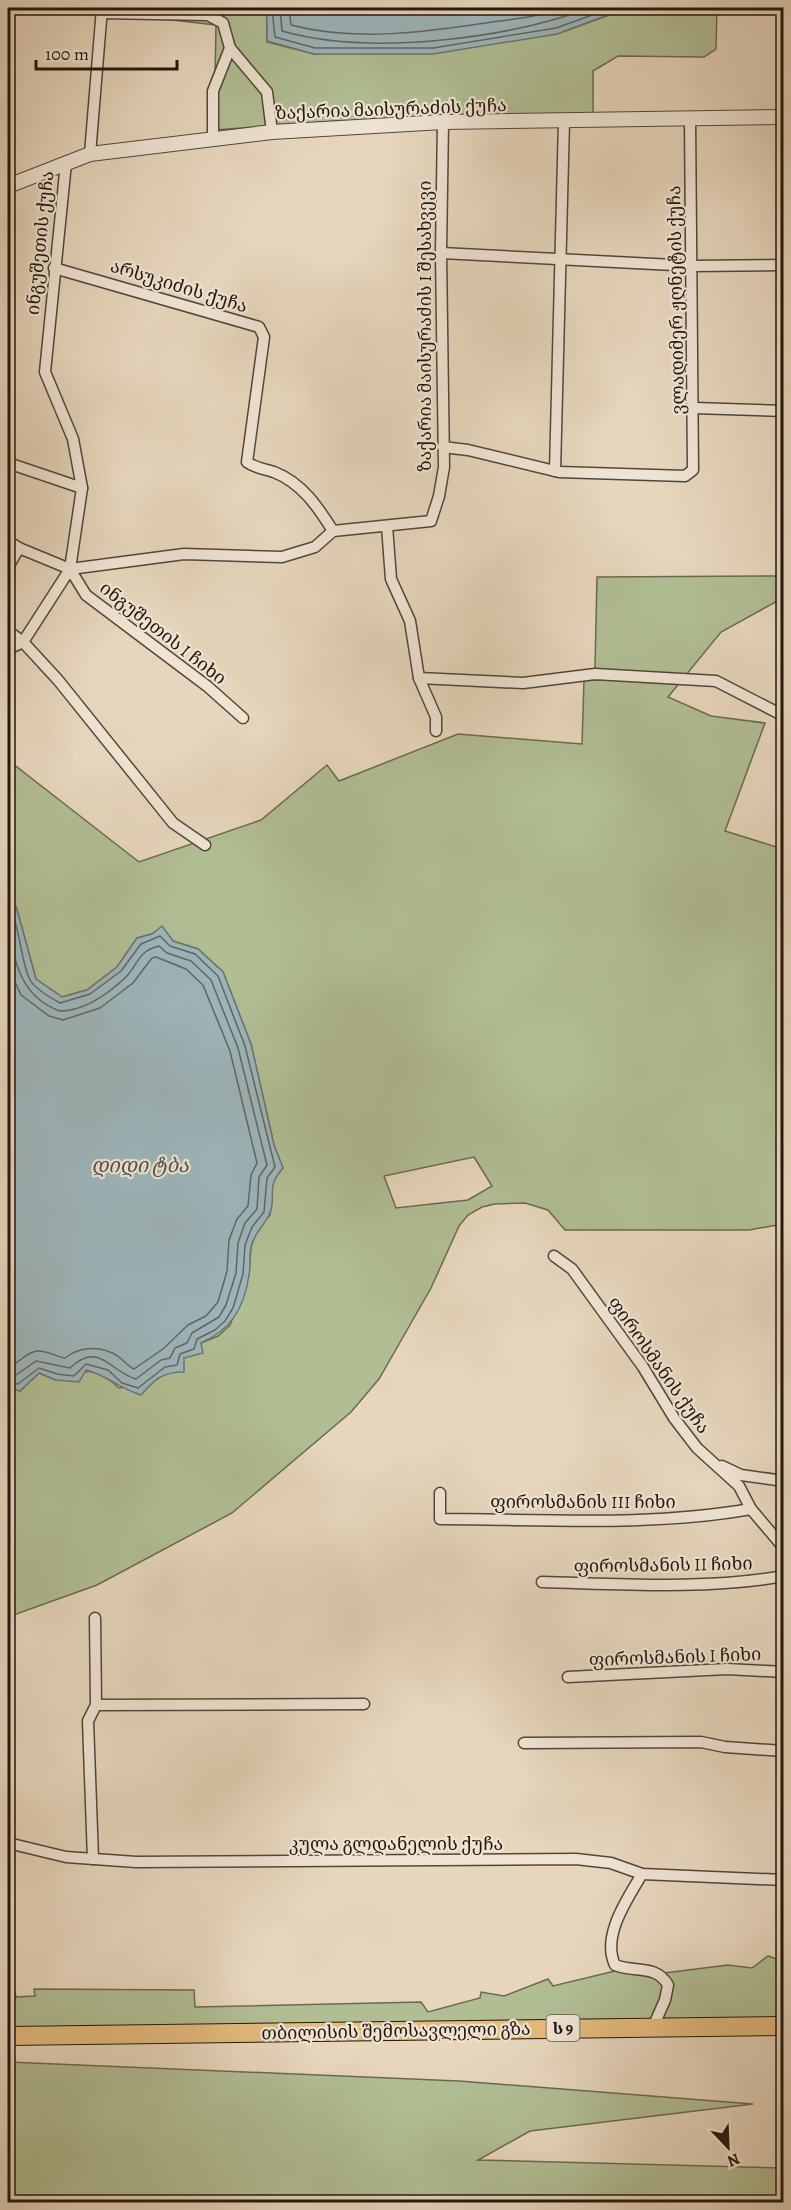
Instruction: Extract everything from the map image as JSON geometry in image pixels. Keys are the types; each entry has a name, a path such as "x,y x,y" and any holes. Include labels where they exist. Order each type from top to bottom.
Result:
{"highway":[{"name":"თბილისის შემოსავლელი გზა","path":"8,2036 783,2026"}],"street":[{"path":"90,154 100,9 213,16 225,28 230,48 267,92 272,132"},
{"path":"213,138 213,91 230,48"},
{"name":"ზაქარია მაისურაძის ქუჩა","path":"8,186 90,154 272,132 443,122 783,117"},
{"name":"ვლადიმერ ჟღნეტის ქუჩა","path":"555,471 685,476 693,470 690,118"},
{"path":"443,447 468,450 555,471 564,121"},
{"name":"ზაქარია მაისურაძის I შესახვევი","path":"387,526 431,521 439,496 443,447 441,253 443,122"},
{"name":"ინგუშეთის ქუჩა","path":"66,163 45,372 74,439 82,488 70,569"},
{"path":"441,253 693,266 783,265"},
{"name":"არსუკიძის ქუჩა","path":"54,268 259,327 264,337 247,462 275,472 300,487 318,505 333,531"},
{"path":"694,408 783,411"},
{"path":"8,463 82,488"},
{"path":"8,541 19,548 70,569 184,554 282,557 315,547 333,531 387,526 391,579 410,621 419,678 436,717 435,731"},
{"path":"8,567 19,548"},
{"path":"8,649 23,642 70,569"},
{"name":"ინგუშეთის I ჩიხი","path":"70,569 86,596 207,686 243,718"},
{"path":"8,631 23,642 58,680 173,823 205,845"},
{"path":"419,678 523,682 595,674 716,681 783,716"},
{"name":"ფიროსმანის ქუჩა","path":"554,1256 572,1269 643,1367 674,1418 697,1448 739,1486 751,1509 783,1548"},
{"path":"714,1462 741,1475 783,1481"},
{"name":"ფიროსმანის III ჩიხი","path":"440,1493 440,1519 654,1520 707,1517 751,1509"},
{"name":"ფიროსმანის II ჩიხი","path":"542,1582 650,1585 756,1581 783,1576"},
{"path":"93,1859 88,1721 96,1706 95,1618"},
{"name":"ფიროსმანის I ჩიხი","path":"568,1677 727,1669 783,1672"},
{"path":"96,1706 363,1704"},
{"path":"524,1743 701,1742 725,1748 783,1751"},
{"name":"კულა გლდანელის ქუჩა","path":"8,1843 66,1857 136,1862 576,1859 611,1863 642,1874 783,1880"},
{"path":"642,1874 619,1915 611,1957 615,1965 663,1975 668,1985 665,2000 653,2027"}],"green space":[{"path":"166,8 267,8 267,42 314,54 557,34 621,11 622,8 717,8 716,49 704,57 618,56 593,71 593,115 337,121 214,130 216,25 164,19"},
{"path":"783,576 783,602 779,600 721,632 668,697 711,716 765,723 725,831 783,849 783,1224 749,1230 565,1230 548,1210 525,1203 482,1207 468,1215 459,1226 431,1288 379,1379 351,1412 232,1513 97,1585 8,1617 8,1388 20,1391 39,1373 56,1380 82,1372 96,1373 119,1388 152,1382 201,1343 218,1336 230,1325 249,1275 251,1247 257,1229 270,1215 273,1180 283,1168 274,1145 251,1044 223,972 198,949 173,941 162,927 152,934 137,938 117,967 87,990 62,997 36,979 16,906 8,903 8,760 139,862 261,820 327,765 339,781 458,734 582,744 584,680 600,680 595,667 597,577","holes":["474,1157 492,1186 468,1200 396,1208 384,1176"]},
{"path":"768,1956 783,1961 783,2021 8,2028 8,1992 15,1992 16,1997 35,1996 34,1989 194,1990 195,2007 421,2002 428,2012 480,1998 481,1992 504,1996 548,1979 553,1986 615,1971 648,1975 728,1965 752,1968"},
{"path":"8,2062 459,2081 753,2104 530,2131 478,2160 783,2168 783,2202 8,2202"}],"water":[{"path":"267,8 622,8 557,34 433,54 314,54 267,41"},
{"name":"დიდი ტბა","path":"8,903 16,906 36,979 62,997 87,990 117,967 137,938 152,934 162,926 173,941 198,949 223,972 251,1044 274,1145 283,1168 274,1182 269,1215 252,1242 250,1272 244,1298 228,1324 201,1343 203,1353 184,1358 184,1372 164,1375 141,1395 86,1370 79,1382 56,1380 39,1373 20,1391 8,1388"}]}
